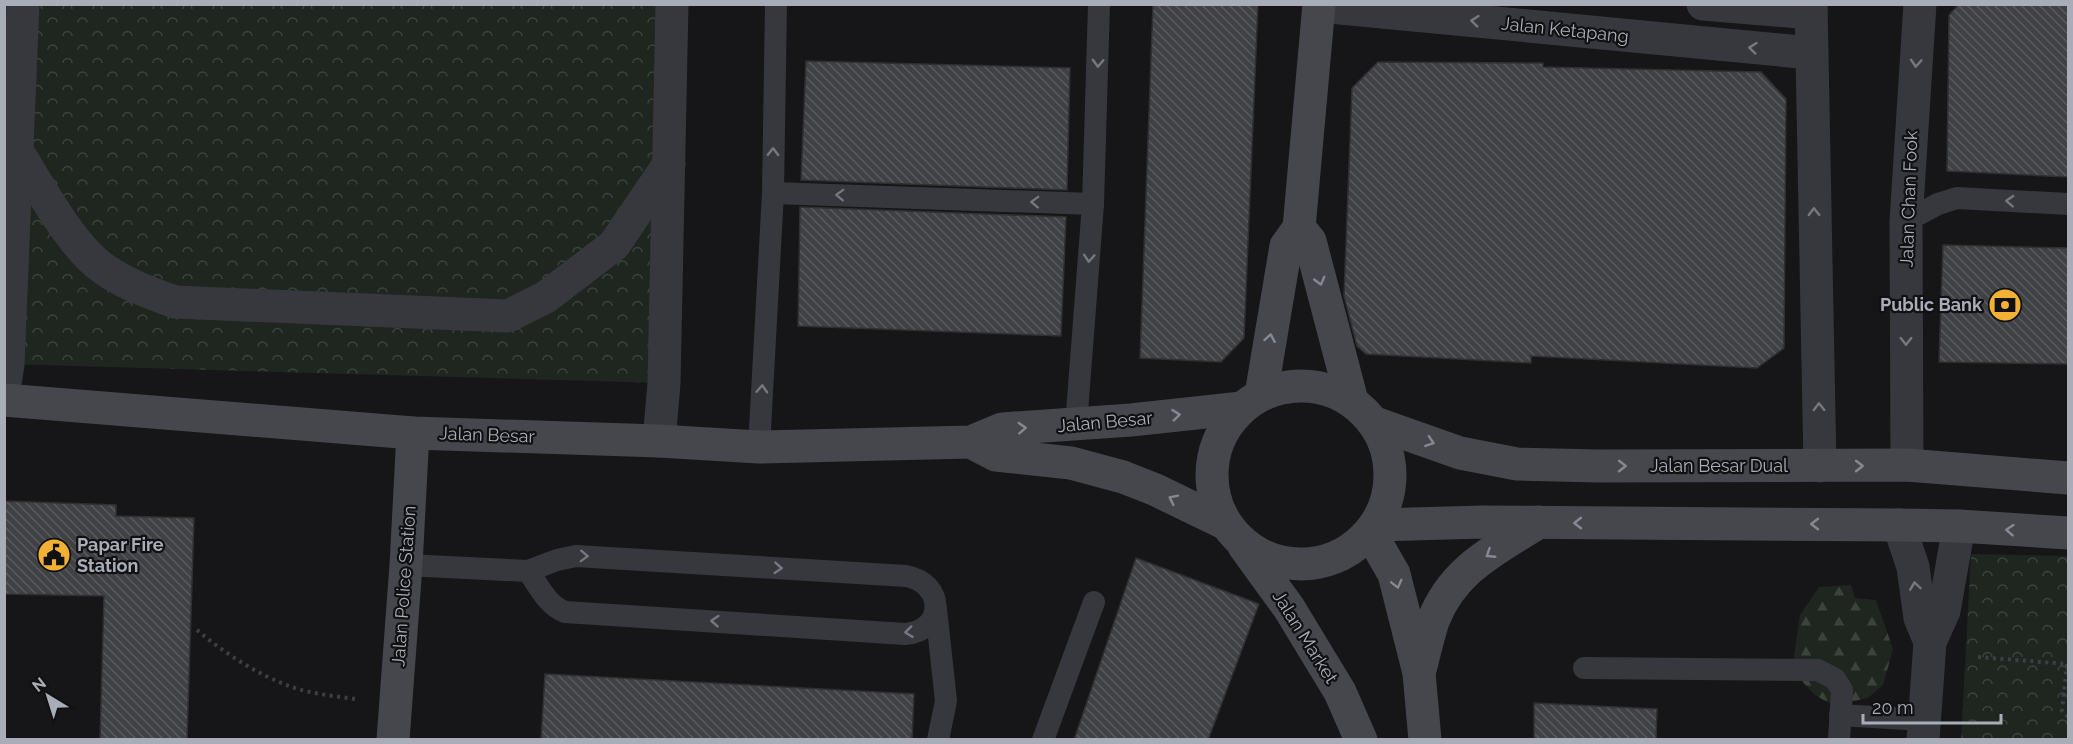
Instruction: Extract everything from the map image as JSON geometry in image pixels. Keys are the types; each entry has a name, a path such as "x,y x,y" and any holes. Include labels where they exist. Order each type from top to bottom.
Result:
{"main road":[{"path":"1251,402 1286,246 1299,228 1319,5"},
{"path":"1299,228 1310,242 1352,400"},
{"path":"1291,385 1323,387 1352,400 1375,423 1387,447 1391,473 1387,501 1373,529 1353,548 1330,560 1307,564 1283,563 1260,555 1233,533 1213,495 1212,463 1222,433 1251,402 1291,385"},
{"name":"Jalan Besar","path":"4,400 413,433 659,441 759,447 971,442 1002,429 1076,425 1251,402"},
{"name":"Jalan Besar Dual","path":"1375,423 1460,453 1517,464 1907,465 2068,478"},
{"name":"Jalan Police Station","path":"393,740 413,433"},
{"name":"Jalan Besar","path":"971,442 996,454 1071,463 1123,477 1156,490 1233,533"},
{"path":"1373,529 1539,522 1959,526 2068,533"},
{"path":"1419,673 1433,621 1454,584 1469,567 1539,522"},
{"path":"1373,529 1394,574 1419,673 1425,740"},
{"name":"Jalan Market","path":"1233,533 1289,608 1340,692 1361,740"}],"street":[{"path":"4,391 8,364 23,4"},
{"path":"659,441 664,383 672,4"},
{"path":"1703,4 1811,9 1820,466"},
{"name":"Jalan Chan Fook","path":"1907,465 1906,220 1920,4"},
{"name":"Jalan Ketapang","path":"1319,5 1811,53"},
{"path":"17,151 75,240 103,269 143,291 175,302 508,315 546,297 614,245 669,164"},
{"path":"1899,525 1913,567 1920,618 1930,642"},
{"path":"1923,730 1930,642 1944,611 1959,526"}],"lane":[{"path":"759,447 772,193 776,4"},
{"path":"1076,425 1093,204 1100,4"},
{"path":"772,193 1093,204"},
{"path":"1906,220 1938,204 1957,198 2068,204"},
{"path":"406,565 528,571 557,560 576,556 915,578 933,595 936,609 946,701 938,740"},
{"path":"542,590 544,575 557,560"},
{"path":"528,571 555,608 565,612 905,634 927,626 936,609"},
{"path":"1043,740 1094,602"},
{"path":"1584,668 1818,670 1835,679 1842,690 1839,740"},
{"path":"1840,715 1923,730"}],"path":[{"path":"197,630 218,647 273,680 317,694 395,704"},
{"path":"1978,657 2068,664 2062,711 2068,717"}],"green space":[{"path":"5,5 686,5 664,383 8,364 5,359"},
{"path":"1971,554 2068,556 2068,739 1961,739"},
{"path":"1851,585 1855,598 1876,600 1893,649 1883,685 1868,698 1829,703 1815,695 1796,675 1794,656 1800,615 1819,587"}],"building":[{"path":"1153,4 1258,4 1244,338 1221,362 1140,358"},
{"path":"1959,4 2068,4 2068,177 1947,171 1949,15"},
{"path":"806,61 1070,68 1067,190 801,180"},
{"path":"1378,62 1543,63 1543,67 1761,72 1786,99 1784,348 1757,368 1531,356 1531,363 1366,354 1357,346 1344,296 1352,88"},
{"path":"800,207 1066,217 1061,336 798,326"},
{"name":"Public Bank","path":"1943,245 2068,248 2068,364 1939,362"},
{"path":"4,501 116,505 116,516 194,518 187,740 100,740 104,596 4,594"},
{"path":"1136,558 1259,604 1208,740 1074,740"},
{"path":"545,674 914,694 912,740 541,740"},
{"path":"1534,703 1657,709 1656,740 1534,740"}],"place":[{"name":"Public Bank","path":"2005,305"},
{"name":"Papar Fire Station","path":"54,555"}]}
